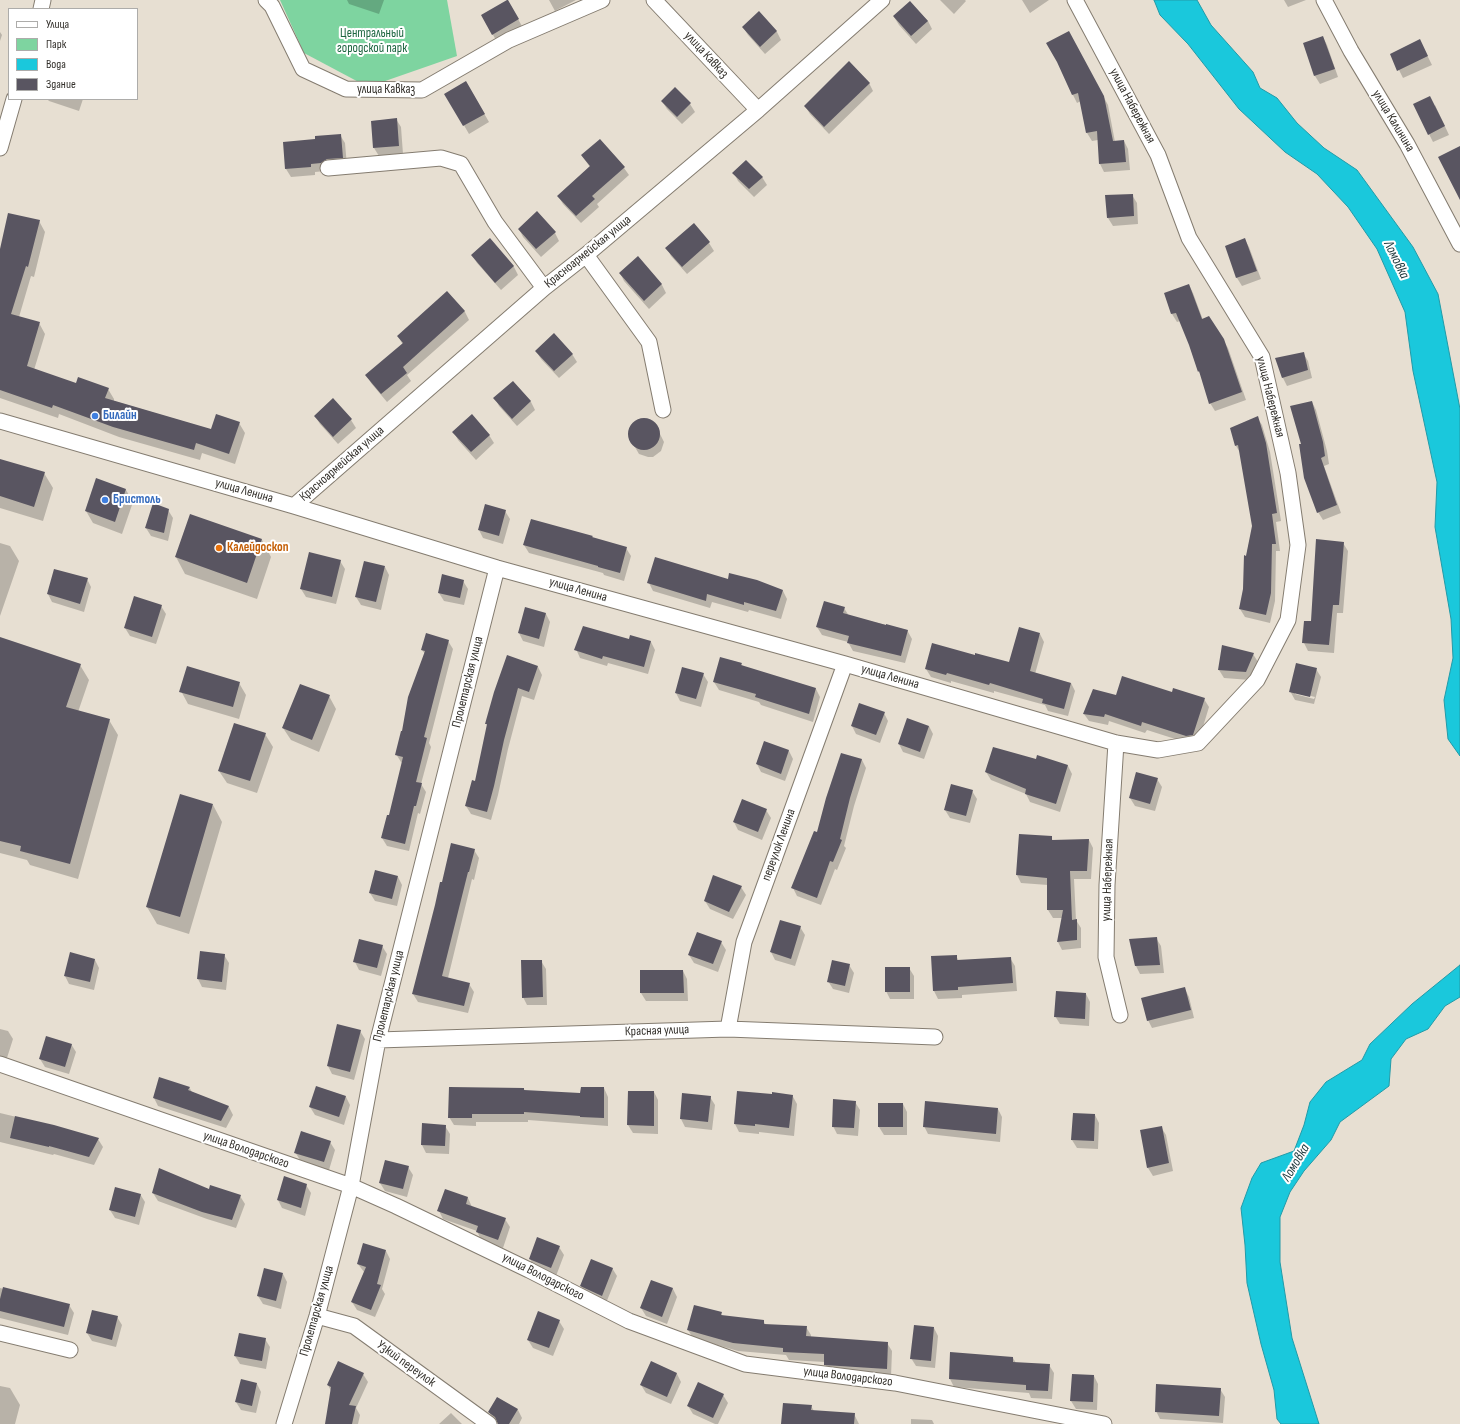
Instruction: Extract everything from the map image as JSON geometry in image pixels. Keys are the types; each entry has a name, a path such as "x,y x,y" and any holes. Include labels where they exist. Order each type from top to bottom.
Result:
{"street":[{"name":"улица Кавказ","path":"266,0 272,6 303,68 346,90 422,90 509,40 602,0"},
{"name":"улица Кавказ","path":"654,0 758,110"},
{"name":"Красноармейская улица","path":"294,506 544,288 586,255 758,110 882,0"},
{"name":"улица Набережная","path":"1076,0 1158,155 1188,238 1262,358 1288,472 1298,545 1288,620 1257,680 1198,743 1158,750"},
{"name":"улица Калинина","path":"1324,0 1351,51 1407,144 1460,244"},
{"path":"0,148 14,100"},
{"path":"328,168 441,158 461,164 495,222 544,288"},
{"path":"586,255 649,342 663,410"},
{"name":"улица Ленина","path":"0,421 294,506 497,568 845,664 1116,743 1158,750"},
{"name":"Пролетарская улица","path":"284,1424 317,1316 351,1186 378,1040 497,568"},
{"name":"переулок Ленина","path":"728,1029 744,942 845,664"},
{"name":"улица Набережная","path":"1116,743 1107,885 1106,957 1120,1015"},
{"name":"Красная улица","path":"378,1040 728,1029 935,1037"},
{"name":"улица Володарского","path":"0,1064 351,1186 529,1270 629,1321 745,1364 895,1383 1104,1424"},
{"name":"Узкий переулок","path":"317,1316 354,1326 489,1424"},
{"path":"0,1333 70,1350"}],"green space":[{"name":"Центральный городской парк","path":"280,0 447,0 457,56 368,87 304,53"}],"water":[{"name":"Ломовка","path":"1154,0 1197,0 1211,25 1253,72 1260,88 1277,98 1297,123 1324,148 1357,170 1413,247 1438,294 1460,409 1460,756 1448,739 1444,700 1453,658 1451,619 1435,527 1437,482 1413,371 1405,312 1377,249 1348,207 1317,174 1285,152 1239,109 1188,44 1160,15"},
{"name":"Ломовка","path":"1460,965 1460,997 1445,1006 1428,1029 1406,1039 1391,1059 1389,1086 1340,1122 1331,1140 1304,1171 1290,1192 1280,1217 1280,1262 1292,1338 1319,1424 1281,1424 1277,1419 1274,1390 1261,1344 1247,1283 1241,1208 1252,1178 1261,1163 1294,1151 1304,1125 1310,1102 1326,1082 1362,1060 1370,1044 1412,1004"}],"building":[{"path":"507,0 519,19 492,35 481,15"},
{"path":"910,1 928,21 911,36 893,16"},
{"path":"759,11 777,31 760,47 742,27"},
{"path":"1069,31 1104,96 1113,141 1124,140 1126,162 1099,164 1097,131 1086,133 1078,93 1072,95 1057,62 1046,43"},
{"path":"1323,36 1335,69 1314,76 1303,43"},
{"path":"1420,39 1428,56 1397,71 1390,54"},
{"path":"849,61 870,83 824,127 804,106"},
{"path":"466,81 485,114 463,126 444,94"},
{"path":"675,87 691,103 677,117 661,101"},
{"path":"1430,96 1445,126 1428,135 1413,104"},
{"path":"397,118 399,146 373,148 371,121"},
{"path":"341,134 343,158 327,159 321,163 311,164 311,167 285,169 283,142 315,139 315,136"},
{"path":"600,139 625,167 592,196 595,199 576,216 557,196 590,166 581,155"},
{"path":"1460,146 1460,200 1438,157"},
{"path":"746,160 763,177 749,189 732,173"},
{"path":"1133,194 1134,216 1107,218 1105,195"},
{"path":"537,211 556,232 536,249 518,229"},
{"path":"8,213 40,220 28,267 26,266 11,314 40,322 27,366 76,383 78,377 109,388 105,398 211,429 216,414 240,422 229,454 196,443 194,450 113,427 53,405 52,408 0,390 0,249"},
{"path":"694,223 710,242 682,267 665,248"},
{"path":"490,238 514,266 495,283 471,255"},
{"path":"1245,238 1257,271 1236,278 1225,246"},
{"path":"638,256 662,284 644,301 619,273"},
{"path":"1189,284 1202,319 1209,316 1224,339 1242,392 1209,404 1189,345 1176,313 1171,314 1164,293"},
{"path":"447,291 465,311 403,367 407,373 381,394 365,375 403,343 397,336"},
{"path":"554,333 573,354 554,371 535,351"},
{"path":"1304,352 1308,370 1282,378 1275,358"},
{"path":"513,381 531,401 512,419 493,398"},
{"path":"333,398 352,419 333,437 314,416"},
{"path":"1312,401 1323,442 1325,456 1321,458 1337,505 1317,513 1304,478 1299,444 1301,444 1290,406"},
{"path":"472,414 490,435 471,452 452,432"},
{"path":"1258,416 1266,443 1277,513 1272,514 1276,544 1272,544 1271,593 1266,615 1239,609 1243,589 1244,555 1246,556 1252,526 1238,445 1235,446 1230,428"},
{"path":"641,418 647,418 657,425 660,434 659,440 653,447 647,450 641,450 631,443 628,437 628,431 635,421"},
{"path":"0,459 45,472 34,507 0,496"},
{"name":"Бристоль","path":"96,478 126,489 115,522 85,511"},
{"path":"153,503 169,509 164,533 145,528"},
{"path":"485,504 506,510 499,536 478,530"},
{"name":"Калейдоскоп","path":"190,514 262,539 247,583 175,557"},
{"path":"531,519 627,547 620,573 523,545"},
{"path":"1316,539 1344,542 1339,605 1333,605 1329,645 1302,643 1304,621 1311,621"},
{"path":"309,552 341,560 332,597 300,589"},
{"path":"655,557 728,579 729,573 757,580 783,590 776,611 744,602 744,605 707,594 706,601 647,583"},
{"path":"364,561 385,566 376,602 355,597"},
{"path":"54,569 88,578 80,604 47,594"},
{"path":"442,574 464,580 460,598 438,593"},
{"path":"134,596 162,605 152,637 124,628"},
{"path":"824,601 845,607 843,613 908,630 901,656 847,643 849,636 816,627"},
{"path":"525,607 546,613 539,639 518,633"},
{"path":"583,626 629,639 630,635 651,641 644,667 603,656 602,659 574,650"},
{"path":"1019,627 1040,633 1030,671 1071,683 1064,709 1042,703 1043,699 990,683 989,685 947,673 946,675 925,669 932,643 975,655 975,653 1009,662"},
{"path":"426,633 449,640 424,737 427,738 416,782 422,783 416,806 414,806 405,844 381,838 387,815 389,815 403,757 395,755 402,731 408,697 425,651 421,650"},
{"path":"0,637 81,664 66,707 110,719 70,864 20,851 21,846 0,841"},
{"path":"1222,645 1254,653 1246,672 1218,670"},
{"path":"507,655 538,666 529,692 518,688 487,812 465,806 472,780 475,781 487,724 485,724"},
{"path":"720,657 816,688 809,714 755,697 756,694 713,682"},
{"path":"1296,663 1317,668 1310,697 1289,692"},
{"path":"187,666 240,682 233,707 179,692"},
{"path":"682,667 704,673 696,699 675,693"},
{"path":"1122,676 1172,692 1173,688 1205,698 1193,735 1186,736 1142,722 1141,726 1105,714 1104,717 1083,714 1093,689 1116,695"},
{"path":"300,684 330,695 312,740 282,728"},
{"path":"859,703 885,712 876,735 851,726"},
{"path":"907,718 929,726 920,752 898,744"},
{"path":"234,723 266,733 250,781 218,771"},
{"path":"764,741 789,750 781,774 756,764"},
{"path":"993,747 1036,759 1037,755 1068,765 1056,804 1025,794 1026,789 985,772"},
{"path":"841,753 862,759 850,798 840,839 842,840 833,862 830,861 817,898 791,888 814,831 817,832 826,798"},
{"path":"1136,772 1158,778 1150,804 1129,798"},
{"path":"951,784 973,790 966,816 944,810"},
{"path":"180,794 213,804 180,917 146,907"},
{"path":"742,799 767,809 758,832 733,822"},
{"path":"1019,834 1052,836 1052,840 1089,839 1087,871 1070,871 1072,920 1077,919 1077,940 1057,942 1063,910 1047,910 1047,878 1016,875"},
{"path":"451,843 475,849 442,976 470,983 464,1006 412,994"},
{"path":"375,870 398,876 392,899 369,893"},
{"path":"713,875 742,886 729,912 704,901"},
{"path":"780,920 801,926 791,959 770,952"},
{"path":"697,932 722,941 713,964 688,955"},
{"path":"1157,937 1160,965 1135,966 1129,939"},
{"path":"359,939 383,945 377,968 353,962"},
{"path":"200,951 225,954 222,982 197,979"},
{"path":"70,952 95,959 90,982 64,976"},
{"path":"957,955 957,960 1011,957 1013,983 958,987 958,990 933,991 931,956"},
{"path":"521,960 542,960 543,997 522,998"},
{"path":"832,960 850,964 845,986 827,982"},
{"path":"885,967 910,967 910,992 885,992"},
{"path":"640,970 683,970 684,993 640,993"},
{"path":"1185,987 1191,1010 1147,1021 1141,998"},
{"path":"1056,991 1086,993 1085,1019 1054,1017"},
{"path":"337,1024 361,1030 350,1072 327,1066"},
{"path":"46,1036 72,1044 65,1067 39,1059"},
{"path":"159,1077 190,1087 188,1090 229,1106 221,1121 153,1098"},
{"path":"316,1086 346,1096 339,1117 309,1107"},
{"path":"449,1087 524,1088 524,1090 580,1093 581,1087 604,1087 604,1118 524,1112 524,1114 472,1114 472,1118 448,1118"},
{"path":"628,1091 654,1091 654,1126 627,1125"},
{"path":"737,1091 772,1094 772,1092 793,1095 789,1128 755,1124 755,1126 734,1124"},
{"path":"682,1093 711,1096 708,1122 680,1119"},
{"path":"833,1099 856,1101 854,1128 832,1127"},
{"path":"925,1101 998,1108 996,1134 923,1127"},
{"path":"878,1103 903,1103 903,1127 878,1127"},
{"path":"1073,1113 1095,1114 1094,1141 1071,1140"},
{"path":"15,1116 99,1138 89,1157 49,1146 10,1138"},
{"path":"422,1123 446,1125 445,1146 421,1145"},
{"path":"1162,1126 1169,1163 1147,1168 1140,1130"},
{"path":"301,1131 331,1141 324,1162 294,1153"},
{"path":"385,1160 409,1166 403,1189 379,1183"},
{"path":"159,1168 209,1189 210,1185 241,1195 232,1220 202,1212 152,1193"},
{"path":"284,1176 307,1184 301,1208 277,1200"},
{"path":"115,1187 141,1194 135,1217 109,1210"},
{"path":"445,1189 468,1197 466,1204 506,1218 498,1240 476,1232 478,1226 437,1211"},
{"path":"537,1237 560,1246 551,1268 529,1259"},
{"path":"363,1243 386,1250 377,1284 381,1285 371,1310 351,1302 366,1267 357,1264"},
{"path":"591,1259 613,1268 602,1296 580,1286"},
{"path":"264,1268 283,1273 276,1301 257,1296"},
{"path":"651,1280 673,1288 662,1317 640,1308"},
{"path":"3,1287 70,1304 64,1327 0,1311 0,1299"},
{"path":"694,1305 722,1312 721,1315 764,1320 764,1324 807,1326 806,1336 888,1342 887,1369 824,1365 824,1354 783,1352 783,1348 733,1343 687,1330"},
{"path":"92,1310 118,1316 112,1340 86,1333"},
{"path":"538,1311 560,1320 549,1348 527,1340"},
{"path":"914,1325 934,1327 931,1361 910,1359"},
{"path":"239,1333 266,1338 262,1361 234,1356"},
{"path":"950,1352 1013,1357 1013,1362 1050,1364 1048,1391 1026,1390 1026,1385 949,1379"},
{"path":"338,1361 364,1373 349,1405 356,1406 352,1424 325,1424 331,1387 327,1385"},
{"path":"651,1361 677,1373 667,1397 640,1385"},
{"path":"1072,1374 1094,1375 1093,1402 1070,1401"},
{"path":"241,1379 257,1383 252,1406 235,1402"},
{"path":"698,1382 724,1394 713,1418 687,1406"},
{"path":"1156,1384 1221,1388 1219,1416 1155,1412"},
{"path":"497,1397 518,1409 509,1424 498,1424 495,1417 488,1412"},
{"path":"783,1403 812,1405 811,1410 855,1413 854,1424 781,1424"}],"place":[{"name":"Билайн","path":"95,416"},
{"name":"Бристоль","path":"105,500"},
{"name":"Калейдоскоп","path":"219,548"}]}
